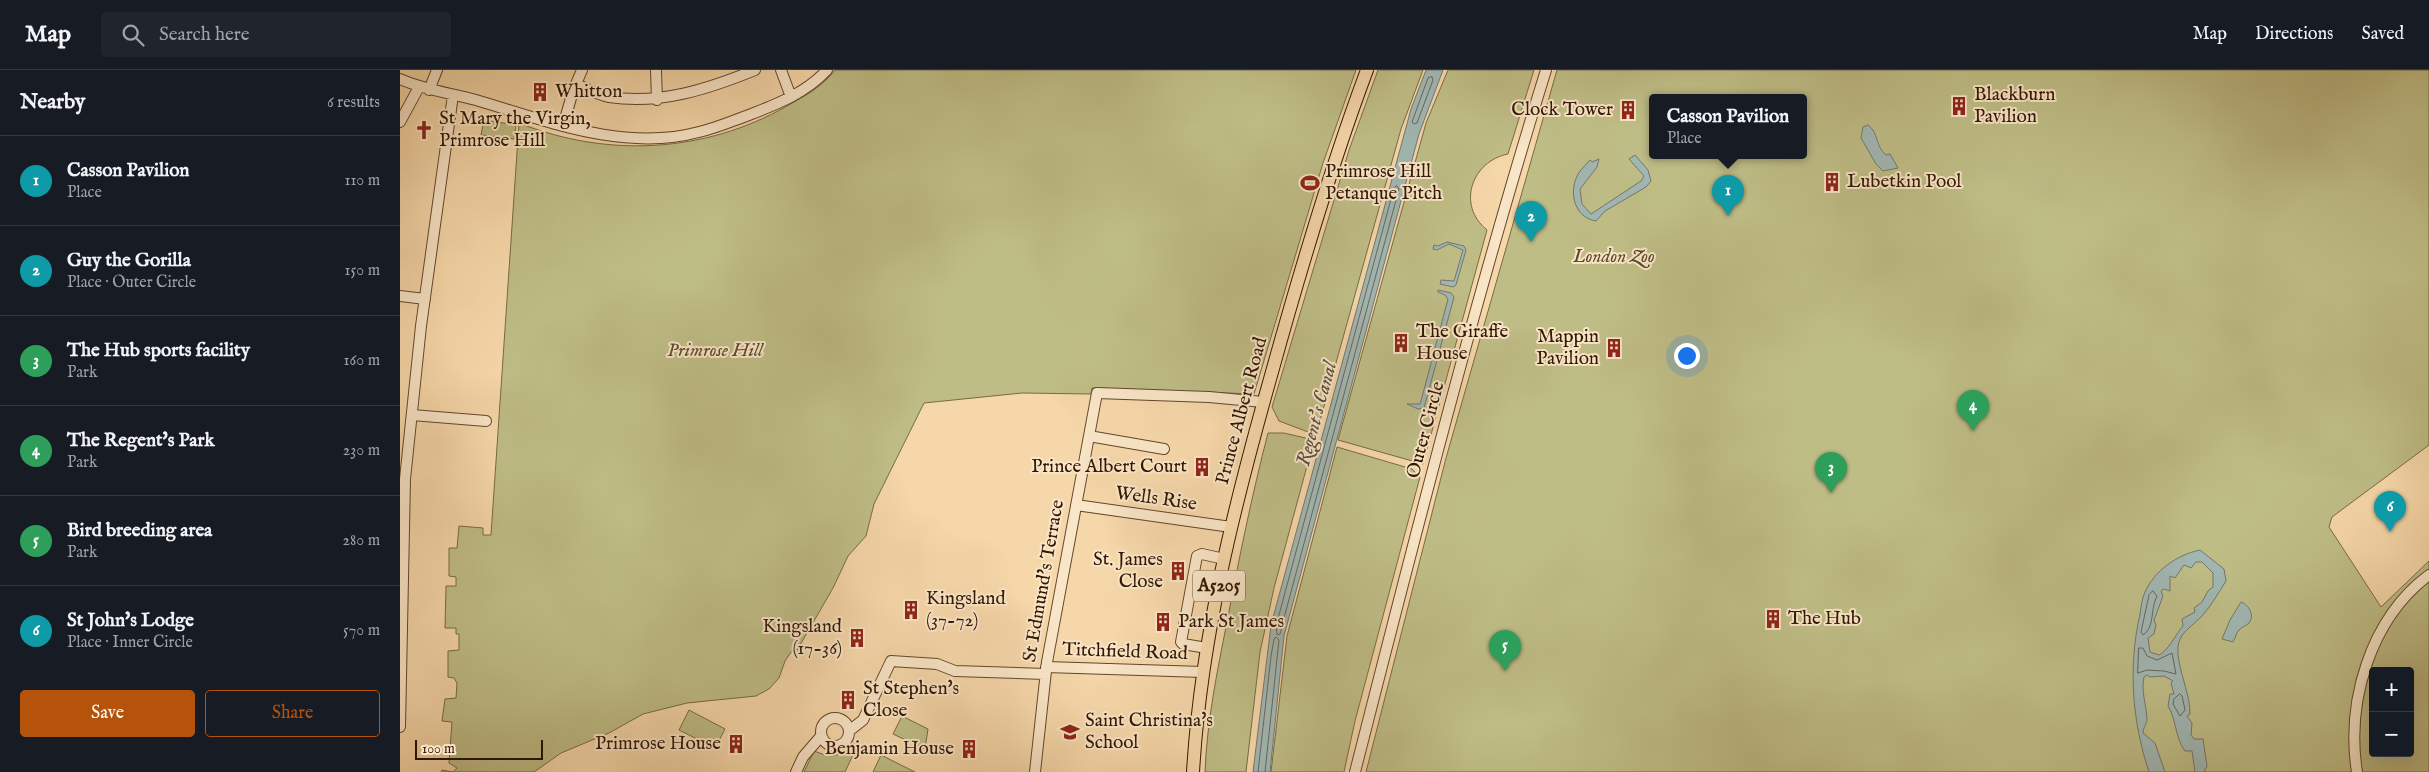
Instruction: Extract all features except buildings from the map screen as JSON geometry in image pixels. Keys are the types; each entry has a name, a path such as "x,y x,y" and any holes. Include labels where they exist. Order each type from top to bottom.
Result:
{"main road":[{"name":"Prince Albert Road","path":"1193,772 1203,672 1231,527 1263,402 1322,200 1367,70"}],"street":[{"path":"400,122 437,70"},
{"path":"563,126 582,70"},
{"path":"656,70 657,100"},
{"path":"576,84 607,97 657,100 716,86 755,70"},
{"path":"781,70 791,97"},
{"path":"400,79 424,88 563,126 612,136 652,138 698,133 791,97 827,70"},
{"name":"Outer Circle","path":"1355,772 1433,467 1508,194 1546,70"},
{"path":"400,727 402,478 453,95"},
{"path":"400,296 425,299"},
{"name":"St Edmund's Terrace","path":"1035,772 1046,671 1097,393 1209,397 1263,402"},
{"path":"412,414 486,421"},
{"path":"1089,436 1164,449"},
{"name":"Wells Rise","path":"1076,505 1231,527"},
{"path":"1207,648 1181,642 1197,556 1202,554 1224,559"},
{"path":"2357,772 2354,747 2356,716 2360,686 2368,661 2390,617 2405,598 2429,576"},
{"name":"Titchfield Road","path":"849,731 863,720 891,661 938,664 955,671 1203,672"},
{"path":"796,772 803,757 821,736 824,723 832,718 842,720 849,731 844,743 835,746 826,744 821,736"}],"green space":[{"name":"Primrose Hill","path":"835,70 1356,70 1323,163 1254,394 1092,388 1091,394 1022,393 924,403 874,504 866,536 848,556 833,588 796,652 791,652 785,661 779,678 769,689 756,696 687,703 643,714 609,733 561,753 534,772 453,772 457,768 449,763 452,722 442,721 445,699 456,698 457,683 454,678 448,677 448,651 459,650 459,634 456,634 456,628 445,628 446,586 456,586 456,577 449,576 449,548 457,548 459,526 483,528 483,535 491,535 519,123 552,134 586,142 655,145 689,141 723,133 756,122 807,94 825,81"},
{"path":"1378,70 1423,70 1401,129 1316,435 1279,421 1272,407 1349,150"},
{"path":"1448,70 1534,70 1508,154 1495,158 1485,165 1472,185 1472,209 1478,220 1487,230 1423,464 1338,440 1426,123"},
{"name":"London Zoo","path":"1557,70 2429,70 2429,445 2332,517 2329,527 2381,607 2429,561 2429,772 1366,772 1446,458"},
{"path":"484,120 516,125 514,139 481,135"},
{"path":"1268,433 1284,433 1314,440 1274,588 1260,652 1246,772 1205,772 1210,715 1220,659 1246,527"},
{"path":"1337,447 1412,469 1420,477 1355,721 1344,772 1271,772 1287,636"},
{"path":"689,710 725,729 715,748 679,730"},
{"path":"902,716 928,729 925,749 893,734"},
{"path":"853,744 858,744 845,772 804,772 814,751 831,756 843,752"},
{"path":"881,755 915,772 873,772"}],"water":[{"path":"1426,70 1443,70 1419,134 1284,636 1270,772 1253,772 1271,625 1411,109"},
{"path":"1868,125 1874,132 1880,148 1886,155 1890,154 1898,168 1883,171 1876,164 1861,138 1863,127"},
{"path":"1635,155 1648,170 1651,181 1646,187 1605,211 1596,221 1582,214 1574,201 1573,193 1576,178 1582,168 1590,160 1592,162 1599,159 1597,167 1580,189 1582,204 1591,214 1641,181 1644,176 1629,159"},
{"path":"1447,242 1464,246 1466,250 1456,285 1453,287 1440,284 1441,280 1454,281 1463,250 1449,244 1437,250 1433,249 1434,245 1438,246"},
{"path":"1438,290 1451,293 1454,297 1424,408 1418,409 1407,404 1420,404 1421,401 1448,299"},
{"path":"2200,550 2224,569 2226,581 2202,616 2186,630 2178,645 2179,661 2190,707 2190,714 2187,716 2192,723 2191,735 2194,739 2203,739 2207,766 2204,772 2195,772 2192,751 2185,751 2179,740 2173,716 2168,706 2170,694 2174,694 2171,683 2173,681 2164,676 2150,677 2147,675 2144,677 2143,682 2147,718 2143,733 2155,743 2165,772 2149,772 2139,733 2134,694 2133,674 2136,634 2144,594 2149,584 2161,570 2191,552","holes":["2196,562 2202,562 2213,573 2213,587 2208,591 2202,602 2194,608 2195,612 2182,619 2183,626 2166,650 2159,655 2150,652 2148,638 2154,634 2156,625 2154,620 2163,596 2161,591 2164,589 2170,591 2170,576 2175,578 2184,565 2191,568"]},
{"path":"2241,602 2250,611 2251,620 2238,631 2233,642 2222,639 2230,620"}],"place":[{"name":"Whitton","path":"540,92"},
{"name":"Blackburn Pavilion","path":"1959,106"},
{"name":"Clock Tower","path":"1628,110"},
{"name":"St Mary the Virgin, Primrose Hill","path":"424,130"},
{"name":"Lubetkin Pool","path":"1832,182"},
{"name":"Primrose Hill Petanque Pitch","path":"1310,183"},
{"name":"Casson Pavilion","path":"1728,216"},
{"name":"Guy the Gorilla","path":"1531,242"},
{"name":"The Giraffe House","path":"1401,343"},
{"name":"Mappin Pavilion","path":"1614,348"},
{"name":"The Regent's Park","path":"1973,431"},
{"name":"Prince Albert Court","path":"1202,467"},
{"name":"The Hub sports facility","path":"1831,493"},
{"name":"St John's Lodge","path":"2390,532"},
{"name":"St. James Close","path":"1178,571"},
{"name":"Kingsland (37-72)","path":"911,610"},
{"name":"The Hub","path":"1773,619"},
{"name":"Park St James","path":"1163,622"},
{"name":"Kingsland (17-36)","path":"857,638"},
{"name":"Bird breeding area","path":"1505,671"},
{"name":"St Stephen's Close","path":"848,700"},
{"name":"Saint Christina's School","path":"1070,732"},
{"name":"Primrose House","path":"736,744"},
{"name":"Benjamin House","path":"969,749"}],"water label":[{"name":"Regent's Canal","path":"1317,414"}]}
